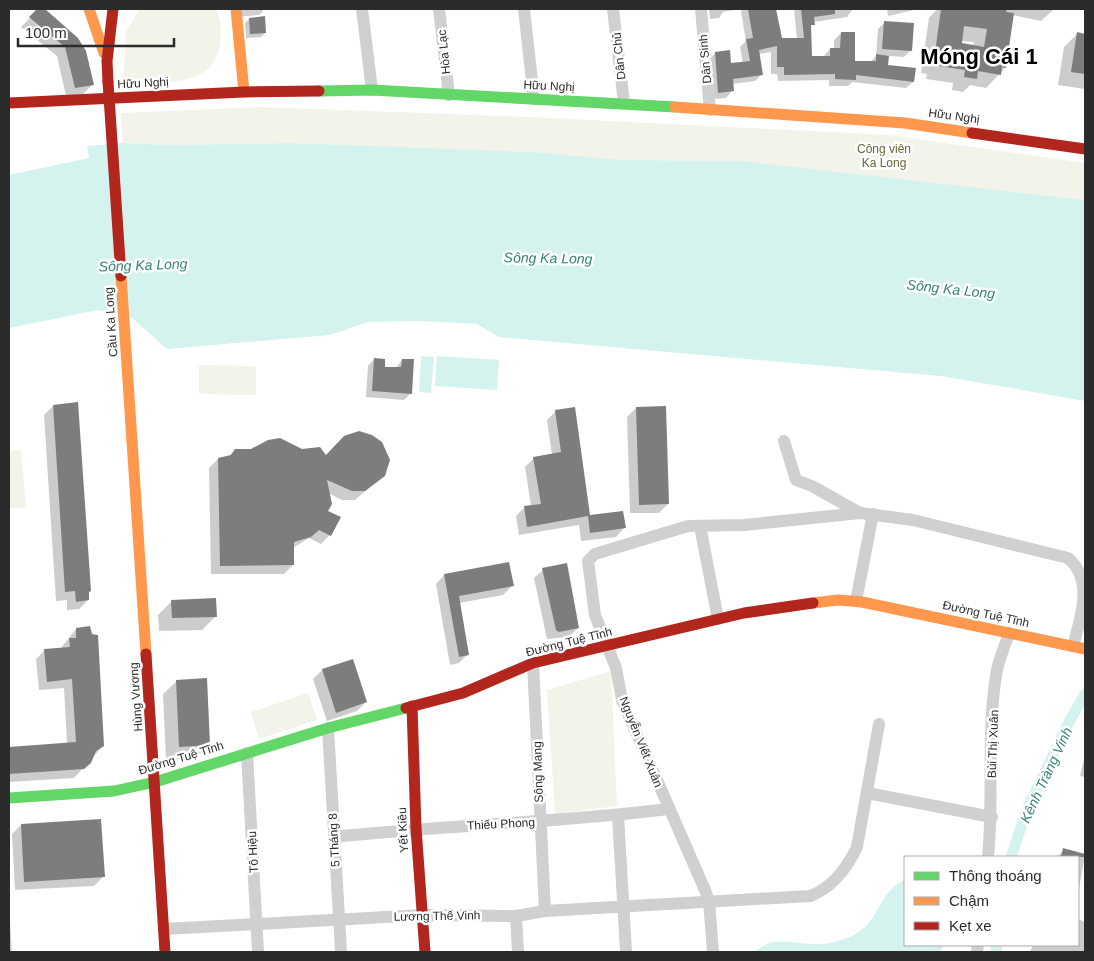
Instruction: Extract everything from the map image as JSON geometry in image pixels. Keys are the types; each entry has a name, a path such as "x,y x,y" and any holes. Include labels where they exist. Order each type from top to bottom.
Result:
{"street":[{"path":"89,9 107,61"},
{"path":"107,61 113,9"},
{"path":"244,92 236,10 257,9"},
{"path":"362,9 372,90"},
{"name":"Hòa Lạc","path":"439,9 449,95"},
{"path":"524,9 534,99"},
{"name":"Dân Chủ","path":"613,9 624,104"},
{"name":"Dân Sinh","path":"701,9 710,110"},
{"name":"Cầu Ka Long","path":"107,61 132,441"},
{"name":"Hữu Nghị","path":"9,103 244,92 372,90 624,104 905,123 1085,149"},
{"name":"Hùng Vương","path":"132,441 165,952"},
{"path":"784,441 796,480 812,486 860,513 913,520 1068,558 1078,566 1082,576 1084,594 1077,647"},
{"name":"Nguyễn Viết Xuân","path":"713,952 709,901 622,700 616,668 595,615 588,561 594,554 688,526 744,525 860,513"},
{"path":"856,601 873,514"},
{"path":"700,526 718,619"},
{"name":"Đường Tuệ Tĩnh","path":"9,798 84,795 155,782 328,728 463,692 533,663 744,613 838,600 856,601 1077,647"},
{"name":"Bùi Thị Xuân","path":"988,856 992,817 993,725 996,679 1008,633"},
{"name":"Sông Mang","path":"533,663 544,911"},
{"name":"Yết Kiêu","path":"412,706 416,828 425,952"},
{"name":"Lương Thế Vinh","path":"164,930 257,923 423,915 516,916 544,911 810,896 823,891 849,863 857,847 879,724"},
{"name":"5 Tháng 8","path":"328,728 341,952"},
{"name":"Tô Hiệu","path":"247,753 258,952"},
{"path":"867,793 992,817"},
{"name":"Thiếu Phong","path":"334,837 416,828 540,822 668,809"},
{"path":"618,815 626,952"},
{"path":"516,916 518,952"}],"green space":[{"path":"140,9 216,9 220,21 220,43 216,58 208,69 196,76 167,83 123,84 126,31"},
{"name":"Công viên Ka Long","path":"261,107 531,117 890,135 1085,163 1085,200 743,161 622,160 535,152 290,143 169,145 123,143 121,113"},
{"path":"199,365 256,366 256,395 199,394"},
{"path":"21,450 26,507 9,509 9,451"},
{"path":"611,671 617,806 555,814 547,690"},
{"path":"308,693 317,720 259,739 251,712"}],"water":[{"name":"Sông Ka Long","path":"123,143 169,145 290,143 535,152 622,160 743,161 1085,200 1085,401 941,376 499,337 477,324 417,321 368,322 330,335 167,349 131,317 98,310 9,328 9,175 89,158 87,146"},
{"path":"421,356 434,357 431,393 419,392"},
{"path":"437,356 499,360 497,390 435,386"},
{"path":"904,881 904,946 943,946 940,952 755,952 775,942 823,944 839,941 854,935 869,923 884,899 896,885"}],"building":[{"path":"37,9 45,9 78,38 86,51 94,85 75,88 65,47 29,17"},
{"path":"748,9 776,9 782,38 804,38 801,9 835,9 835,14 814,17 815,25 811,25 812,56 830,56 830,48 840,48 841,32 855,32 855,61 876,61 876,54 889,56 888,65 916,68 914,82 856,75 856,80 835,79 835,74 784,75 784,67 777,67 777,46 759,50 763,75 733,79 734,91 718,93 715,52 730,50 731,63 750,61 746,39 753,38"},
{"path":"941,9 1007,9 1006,12 1014,13 1006,68 1002,67 1001,75 978,71 977,79 964,77 965,70 939,66 940,61 934,60","holes":["964,26 987,29 984,47 962,43"]},
{"path":"265,16 266,33 250,34 249,18"},
{"path":"884,21 914,23 912,51 882,49"},
{"path":"1077,32 1085,34 1085,74 1071,72"},
{"path":"374,358 385,359 385,367 401,367 402,359 414,359 412,394 372,391"},
{"path":"78,402 91,591 89,592 89,600 76,602 75,591 65,592 53,405"},
{"path":"666,406 669,504 639,505 636,407"},
{"path":"575,407 590,515 623,511 626,528 590,533 588,516 527,527 524,506 541,504 533,457 561,452 555,410"},
{"path":"359,431 372,435 382,442 390,460 385,476 365,491 352,491 327,480 332,504 328,511 341,517 331,536 319,530 311,537 294,542 294,565 220,566 218,458 231,455 235,449 251,449 268,440 280,438 302,449 320,447 326,455 344,436"},
{"path":"509,562 514,586 459,596 469,655 459,657 444,574"},
{"path":"567,563 579,628 559,632 556,630 542,568"},
{"path":"216,598 217,617 172,618 171,600"},
{"path":"90,626 92,634 98,635 104,746 96,751 91,763 84,769 9,774 9,747 76,742 72,679 47,682 44,649 70,647 69,638 76,638 76,628"},
{"path":"353,659 367,702 336,713 322,669"},
{"path":"207,678 210,745 179,747 176,680"},
{"path":"101,819 105,877 24,882 21,824"},
{"path":"1063,848 1085,854 1085,857 1061,856"}],"waterway":[{"name":"Kênh Tràng Vinh","path":"1011,856 1028,807 1071,718 1085,694"},
{"name":"Kênh Tràng Vinh","path":"996,952 997,946"}],"traffic: fast":[{"path":"319,91 372,90 675,107"},
{"path":"9,798 114,791 155,782 328,728 406,708"}],"traffic: slow":[{"path":"89,9 104,53"},
{"path":"236,9 244,92"},
{"path":"675,107 905,123 972,133"},
{"path":"121,276 132,441"},
{"path":"132,441 146,654"},
{"path":"813,603 838,600 862,602 1085,649"}],"traffic: jam":[{"path":"108,82 107,61 113,9"},
{"path":"108,82 121,276"},
{"path":"9,103 244,92 319,91"},
{"path":"972,133 1085,149"},
{"path":"406,708 463,693 533,663 744,613 813,603"},
{"path":"146,654 165,952"},
{"path":"412,706 416,828 425,952"}],"district":[{"name":"Móng Cái 1","path":"979,56"}]}
